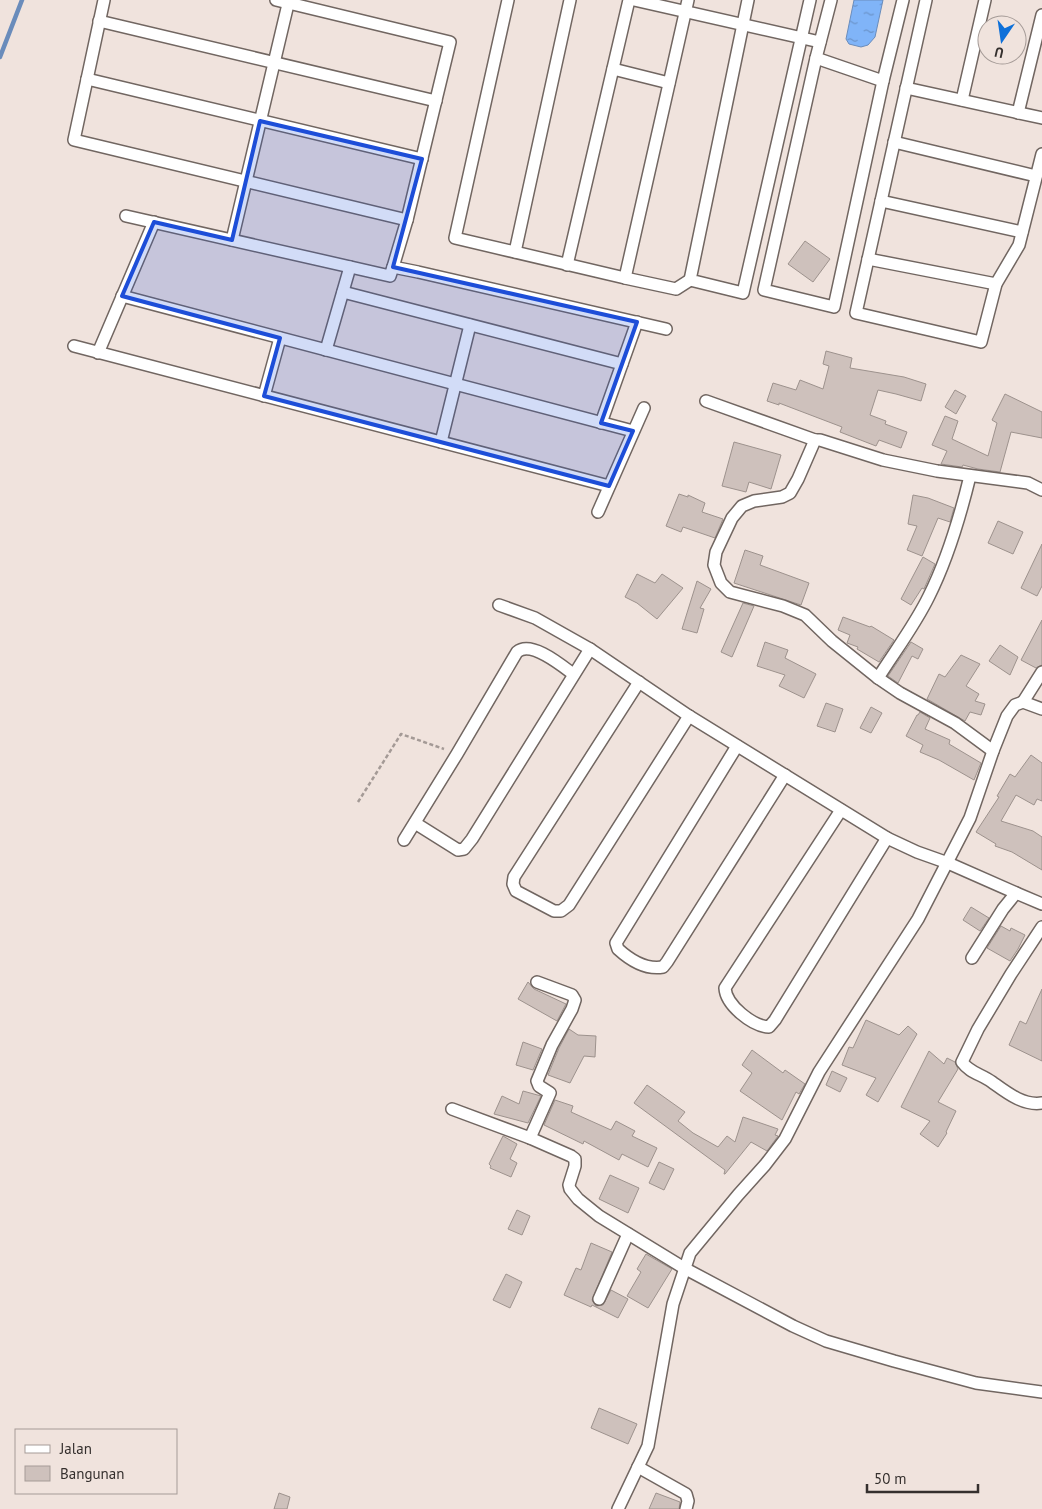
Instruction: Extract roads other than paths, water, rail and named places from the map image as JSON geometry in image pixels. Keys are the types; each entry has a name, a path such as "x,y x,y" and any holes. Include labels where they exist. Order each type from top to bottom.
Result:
{"street":[{"path":"104,0 74,140 407,220"},
{"path":"126,216 390,276 407,220 450,42 276,0"},
{"path":"508,0 455,238 567,265 676,288 690,280 743,293 810,0"},
{"path":"515,252 570,0"},
{"path":"567,265 630,0"},
{"path":"634,0 820,42"},
{"path":"625,278 688,0"},
{"path":"690,280 748,0"},
{"path":"831,0 816,58 764,290 834,307 883,81 903,0"},
{"path":"926,0 856,313 982,342 996,284 1019,245 1042,154"},
{"path":"962,100 985,0"},
{"path":"232,240 289,2"},
{"path":"1018,113 1042,15"},
{"path":"100,21 436,101"},
{"path":"816,58 883,81"},
{"path":"613,69 669,83"},
{"path":"87,79 422,159"},
{"path":"906,88 1042,118"},
{"path":"894,142 1036,176"},
{"path":"881,201 1022,232"},
{"path":"98,353 154,222"},
{"path":"868,259 996,284"},
{"path":"326,350 350,267"},
{"path":"393,267 666,329"},
{"path":"343,292 622,364"},
{"path":"122,296 633,431"},
{"path":"601,423 637,322"},
{"path":"440,442 470,325"},
{"path":"264,396 280,338"},
{"path":"74,346 609,486"},
{"path":"706,401 815,440 883,460 937,471 1028,483 1042,490"},
{"path":"598,512 644,408"},
{"path":"815,440 790,494 754,501 742,506 732,518 716,552 714,565 721,583 730,592 783,606 805,615 832,641 878,678 900,693 955,723 993,752"},
{"path":"878,678 929,597 950,545 970,476"},
{"path":"499,605 535,618 590,649 689,716 887,838 1042,904"},
{"path":"404,840 457,754 512,658 521,648 527,648 550,657 574,674"},
{"path":"415,823 458,850 464,849 472,840 590,649"},
{"path":"1023,702 1042,672"},
{"path":"639,682 514,876 513,884 516,891 554,911 561,911 569,905 689,716"},
{"path":"618,1509 648,1446 672,1304 690,1253 785,1139 819,1072 918,919 970,818 1007,716 1014,705 1023,702 1042,709"},
{"path":"737,746 616,943 618,949 639,964 657,968 662,967 667,962 785,775"},
{"path":"842,810 724,988 725,995 732,1004 754,1024 768,1027 775,1020 887,838"},
{"path":"972,958 1002,908 1016,893"},
{"path":"1042,927 978,1029 962,1062 966,1068 991,1081 1006,1093 1025,1101 1042,1103"},
{"path":"530,1138 550,1093 539,1086 537,1081 552,1045 575,1000 572,995 537,982"},
{"path":"452,1109 530,1138 575,1159 575,1166 569,1181 570,1190 599,1216 684,1268 793,1326 826,1341 976,1383 1042,1392"},
{"path":"599,1299 628,1234"},
{"path":"638,1467 686,1494 688,1501 686,1509"}],"water":[{"path":"854,0 883,0 875,37 868,45 861,47 849,44 846,39"}],"waterway":[{"path":"0,57 22,0"}]}
